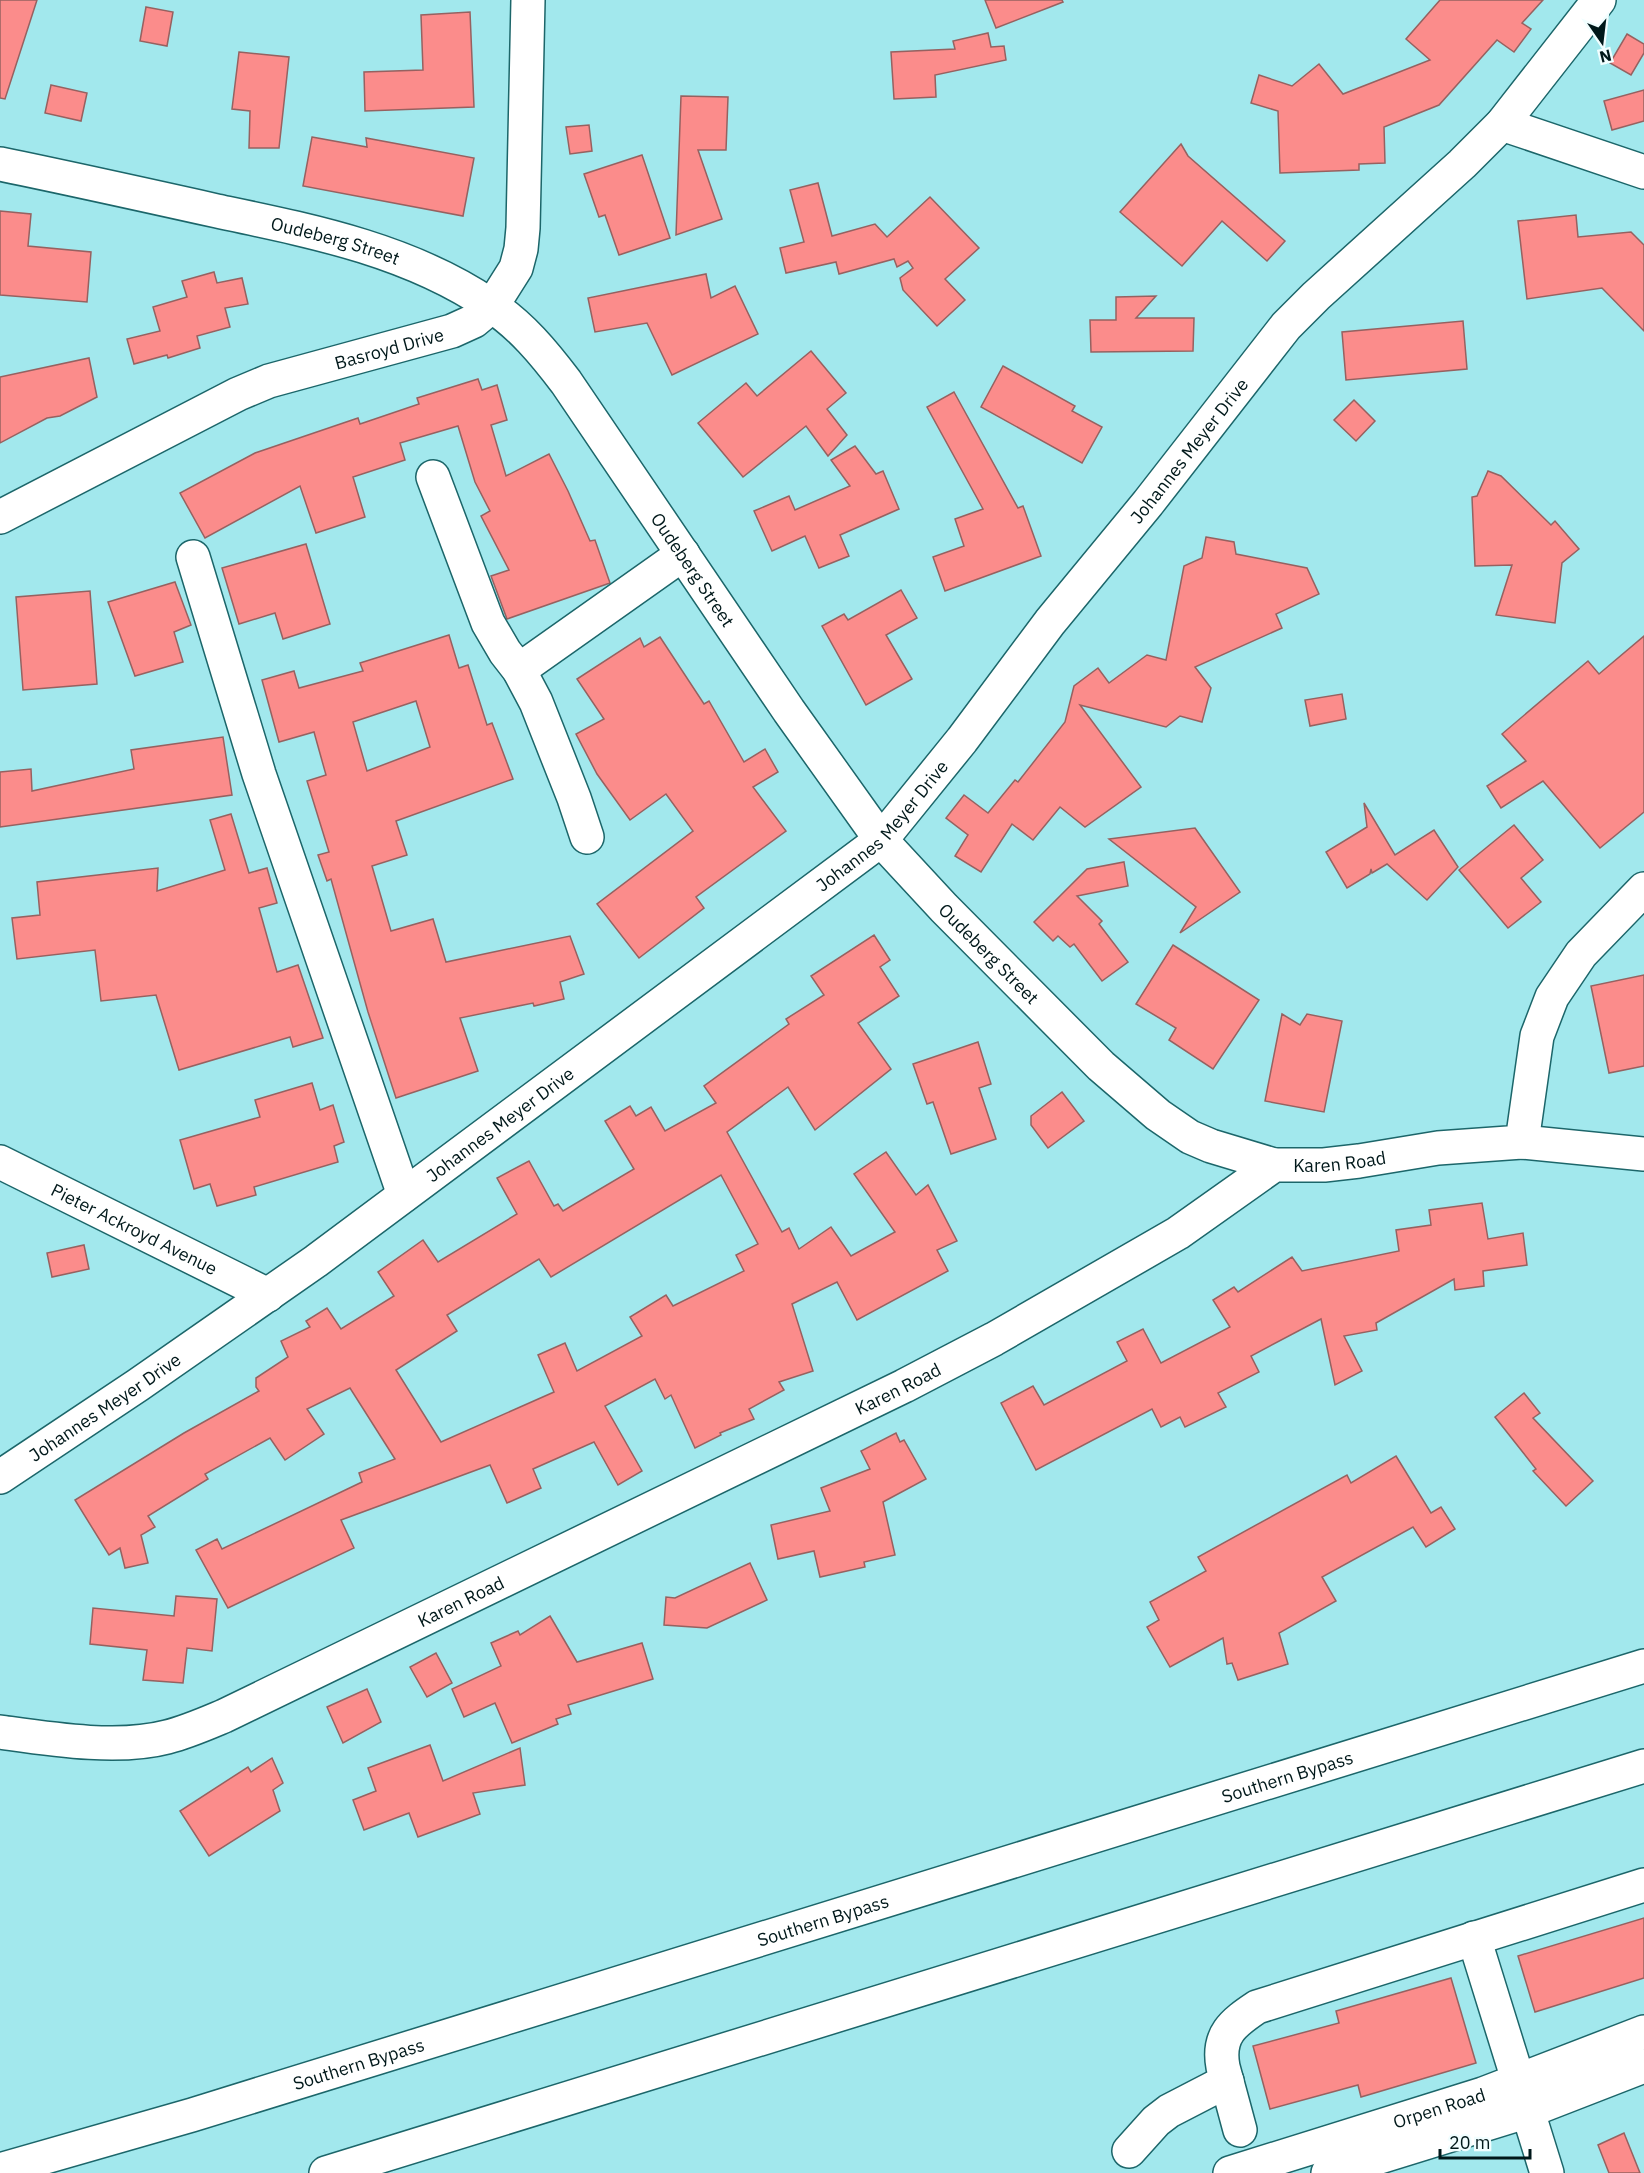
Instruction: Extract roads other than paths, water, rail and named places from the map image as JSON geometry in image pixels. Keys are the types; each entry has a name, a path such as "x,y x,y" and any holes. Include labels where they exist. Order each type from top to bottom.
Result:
{"main road":[{"name":"Basroyd Drive","path":"0,516 238,394 269,381 452,331 474,321 492,306 516,268 523,228 528,0"},
{"name":"Johannes Meyer Drive","path":"0,1476 138,1385 268,1295 880,840 962,740 1050,622 1148,503 1286,326 1462,164 1502,124 1599,0"},
{"path":"1502,124 1644,172"},
{"name":"Oudeberg Street","path":"0,164 319,233 422,267 492,306 539,347 566,382 782,701 880,840 944,909 1101,1066 1158,1115 1190,1137 1274,1165"},
{"path":"433,477 488,623 501,646 519,670 536,702 587,837"},
{"path":"519,670 683,554"},
{"path":"193,557 259,774 404,1195"},
{"path":"1522,1142 1537,1036 1552,997 1581,954 1644,889"},
{"name":"Karen Road","path":"0,1732 78,1741 141,1741 166,1738 224,1716 904,1386 984,1344 1178,1233 1274,1165 1336,1164 1438,1148 1522,1142 1644,1154"},
{"name":"Pieter Ackroyd Avenue","path":"0,1162 268,1295"},
{"name":"Southern Bypass","path":"0,2170 192,2115 1644,1666"},
{"path":"326,2173 1644,1766"},
{"path":"1240,2130 1221,2057 1224,2038 1229,2029 1257,2007 1644,1885"},
{"path":"1474,1938 1547,2173"},
{"name":"Orpen Road","path":"1328,2173 1524,2096 1644,2032"},
{"name":"Orpen Road","path":"1230,2173 1644,2066"},
{"path":"1129,2151 1156,2121 1169,2111 1227,2080"}]}
